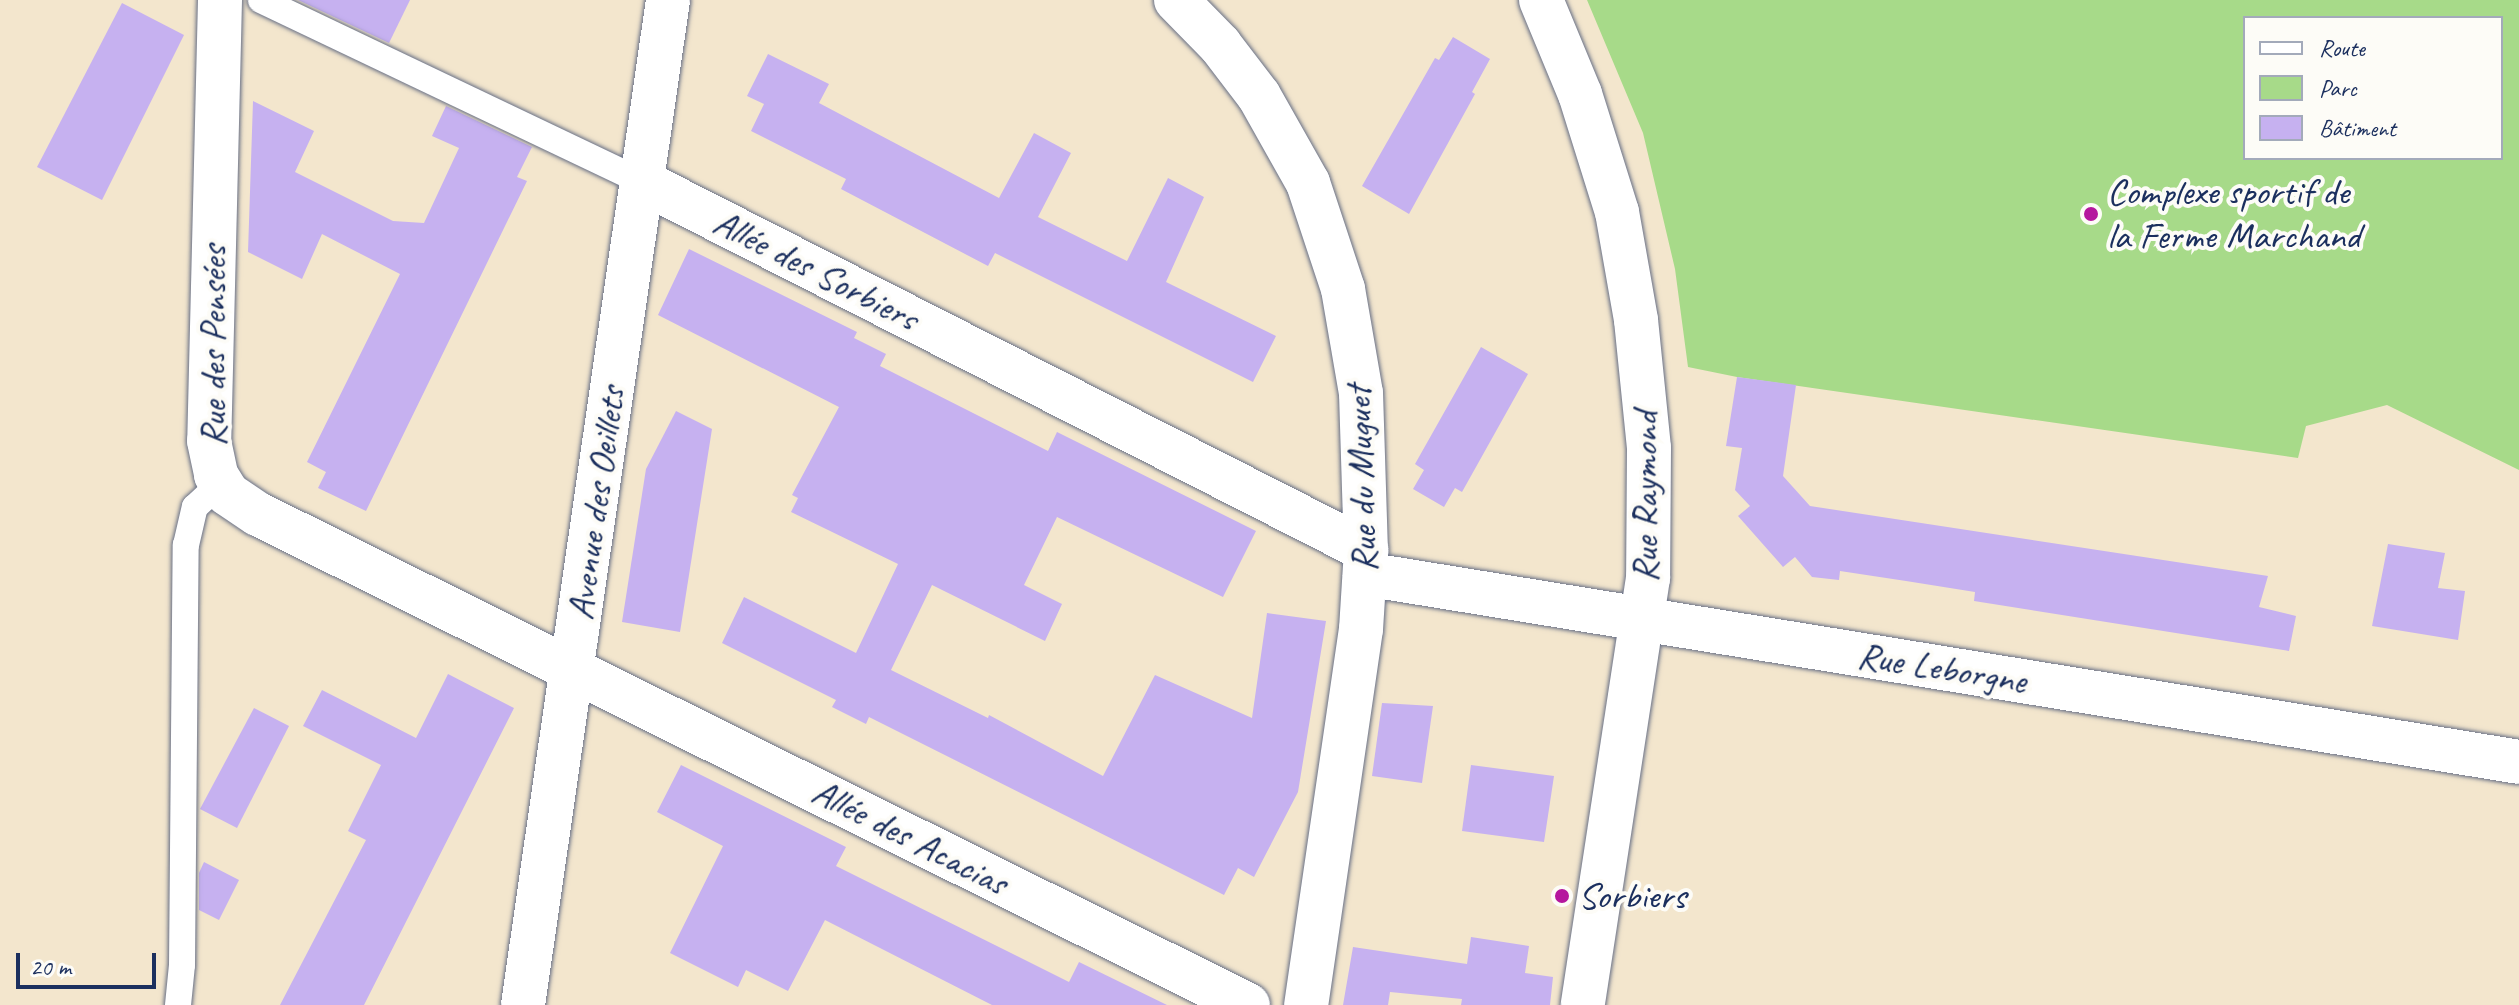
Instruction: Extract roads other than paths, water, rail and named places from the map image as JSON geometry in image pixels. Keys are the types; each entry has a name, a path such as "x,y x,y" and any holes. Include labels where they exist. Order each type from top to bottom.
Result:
{"street":[{"name":"Rue des Pensées","path":"220,0 209,441 212,463 221,483 237,501 258,514 573,668"},
{"name":"Avenue des Oeillets","path":"523,1005 668,0"},
{"name":"Rue du Muguet","path":"1176,0 1229,57 1265,106 1298,163 1322,219 1343,289 1357,362 1363,421 1365,562 1361,629 1306,1005"},
{"name":"Rue Raymond","path":"1541,0 1594,133 1617,212 1631,283 1647,408 1651,490 1643,620 1583,1005"},
{"name":"Allée des Sorbiers","path":"641,181 1365,562"},
{"name":"Rue Leborgne","path":"1365,562 1643,620 2519,762"},
{"name":"Allée des Acacias","path":"573,668 1248,1005"}],"lane":[{"name":"Allée des Sorbiers","path":"261,0 641,181"},
{"path":"178,1005 182,965 186,545 195,507 221,483"}],"place":[{"name":"Complexe sportif de la Ferme Marchand","path":"2091,214"},
{"name":"Sorbiers","path":"1562,896"}]}
